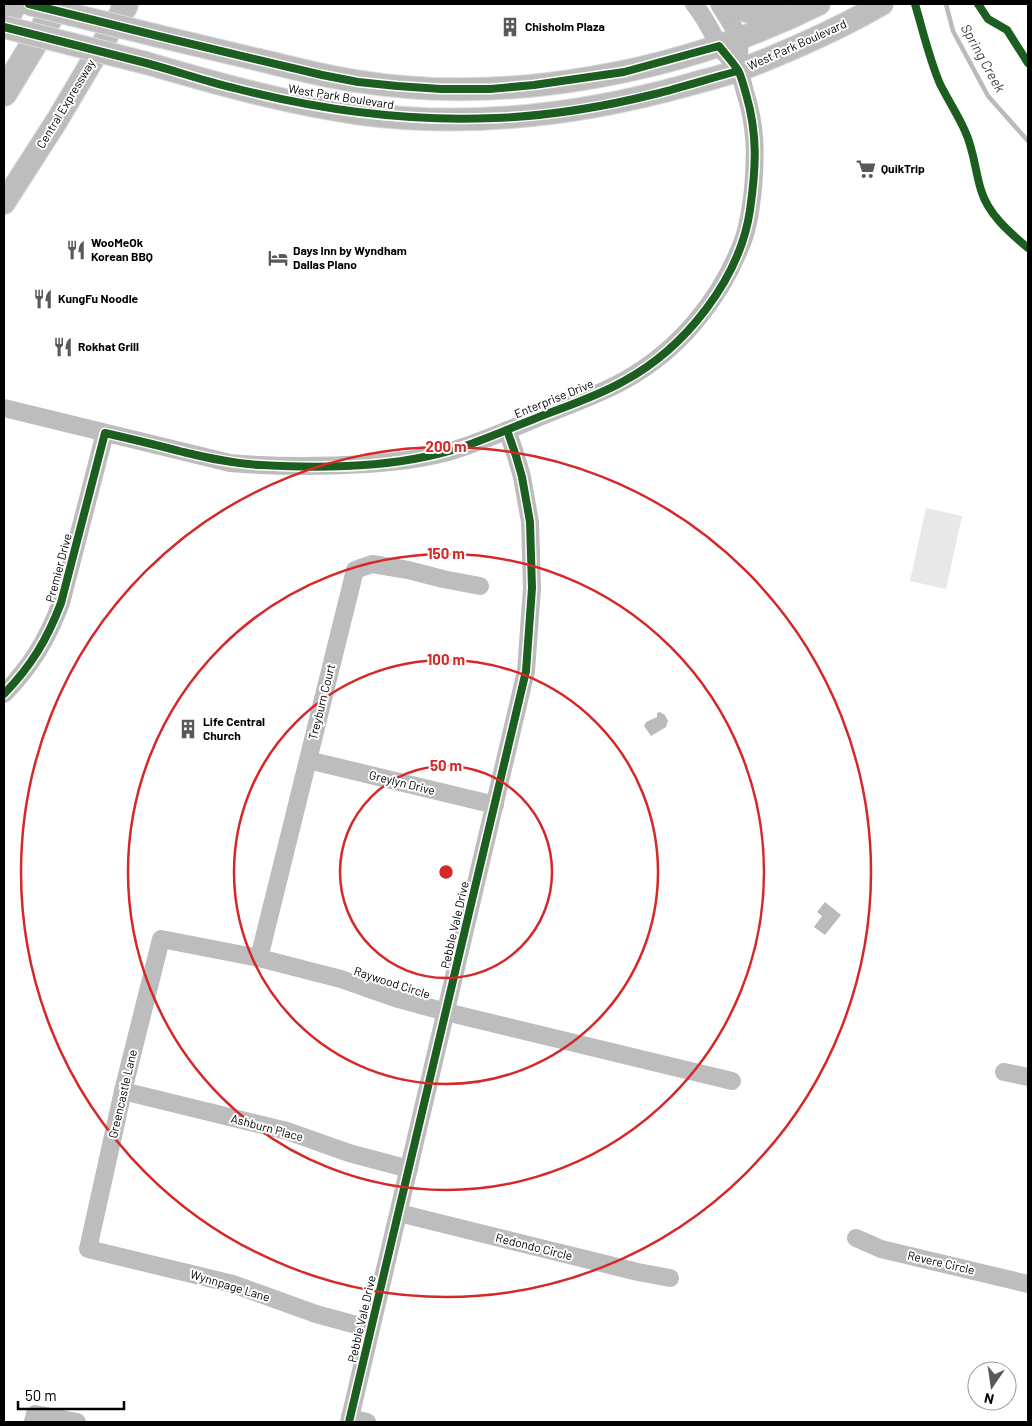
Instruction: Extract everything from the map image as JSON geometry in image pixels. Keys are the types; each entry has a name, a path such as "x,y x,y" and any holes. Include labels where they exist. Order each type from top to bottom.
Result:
{"highway":[{"path":"4,21 14,4"},
{"path":"4,93 58,4"}],"main road":[{"name":"West Park Boulevard","path":"29,4 358,82 397,86 490,89 534,86 624,72 719,46 819,4"},
{"path":"726,4 740,10 759,14 790,17"},
{"name":"West Park Boulevard","path":"4,28 146,63 234,88 311,106 407,118 495,118 552,114 580,109 655,94 738,71 815,39 882,4"},
{"name":"Central Expressway","path":"4,204 56,122 125,5"}],"street":[{"name":"Enterprise Drive","path":"4,408 230,462 299,467 341,466 422,458 450,451 603,392 625,380 652,364 674,346 709,306 743,242 748,219 756,160 751,110 738,71 719,46 694,4"},
{"path":"719,4 740,38 738,71"},
{"name":"Pebble Vale Drive","path":"356,1421 371,1329 526,671 532,607 530,522 527,500 516,456 506,430"},
{"name":"Premier Drive","path":"4,694 36,655 52,626 61,603 105,433"},
{"name":"Treyburn Court","path":"259,958 355,570 372,564 480,586"},
{"name":"Greylyn Drive","path":"308,760 495,805"},
{"name":"Raywood Circle","path":"161,939 259,958 341,979 395,998 446,1012 732,1081"},
{"name":"Greencastle Lane","path":"88,1249 123,1091 161,939"},
{"path":"1004,1072 1028,1077"},
{"name":"Ashburn Place","path":"123,1091 287,1131 348,1153 409,1169"},
{"name":"Redondo Circle","path":"399,1213 638,1272 670,1278"},
{"name":"Revere Circle","path":"856,1238 881,1249 1028,1284"},
{"name":"Wynnpage Lane","path":"88,1249 233,1284 316,1314 371,1329"},
{"path":"34,1418 77,1422"}],"shaded area":[{"path":"926,508 962,516 946,589 910,581"},
{"path":"660,712 665,715 668,721 666,727 651,736 644,726 646,722 657,717 657,713"},
{"path":"825,902 841,915 825,935 814,927 822,916 817,912"}],"waterway":[{"name":"Spring Creek","path":"946,4 953,31 988,96 1028,141"}],"cycle path":[{"path":"4,694 37,652 50,629 61,603 105,433 202,456 241,463 302,467 364,465 404,461 452,450 480,441 591,397 613,387 647,367 688,331 706,309 722,286 735,261 744,236 750,210 755,166 753,124 743,83 739,72 719,46 624,72 534,85 490,89 441,89 358,82 322,75 29,4"},
{"path":"915,4 936,74 968,138 984,199 1000,222 1028,248"},
{"path":"978,4 988,19 1007,30 1028,63"},
{"path":"4,27 298,103 363,113 429,118 515,117 576,110 655,94 738,71"},
{"path":"349,1422 526,671 532,588 530,522 522,477 507,430"}],"place":[{"name":"Chisholm Plaza","path":"510,27"},
{"name":"QuikTrip","path":"866,169"},
{"name":"WooMeOk Korean BBQ","path":"76,250"},
{"name":"Days Inn by Wyndham Dallas Plano","path":"278,258"},
{"name":"KungFu Noodle","path":"43,299"},
{"name":"Rokhat Grill","path":"63,347"},
{"name":"Life Central Church","path":"188,729"}]}
